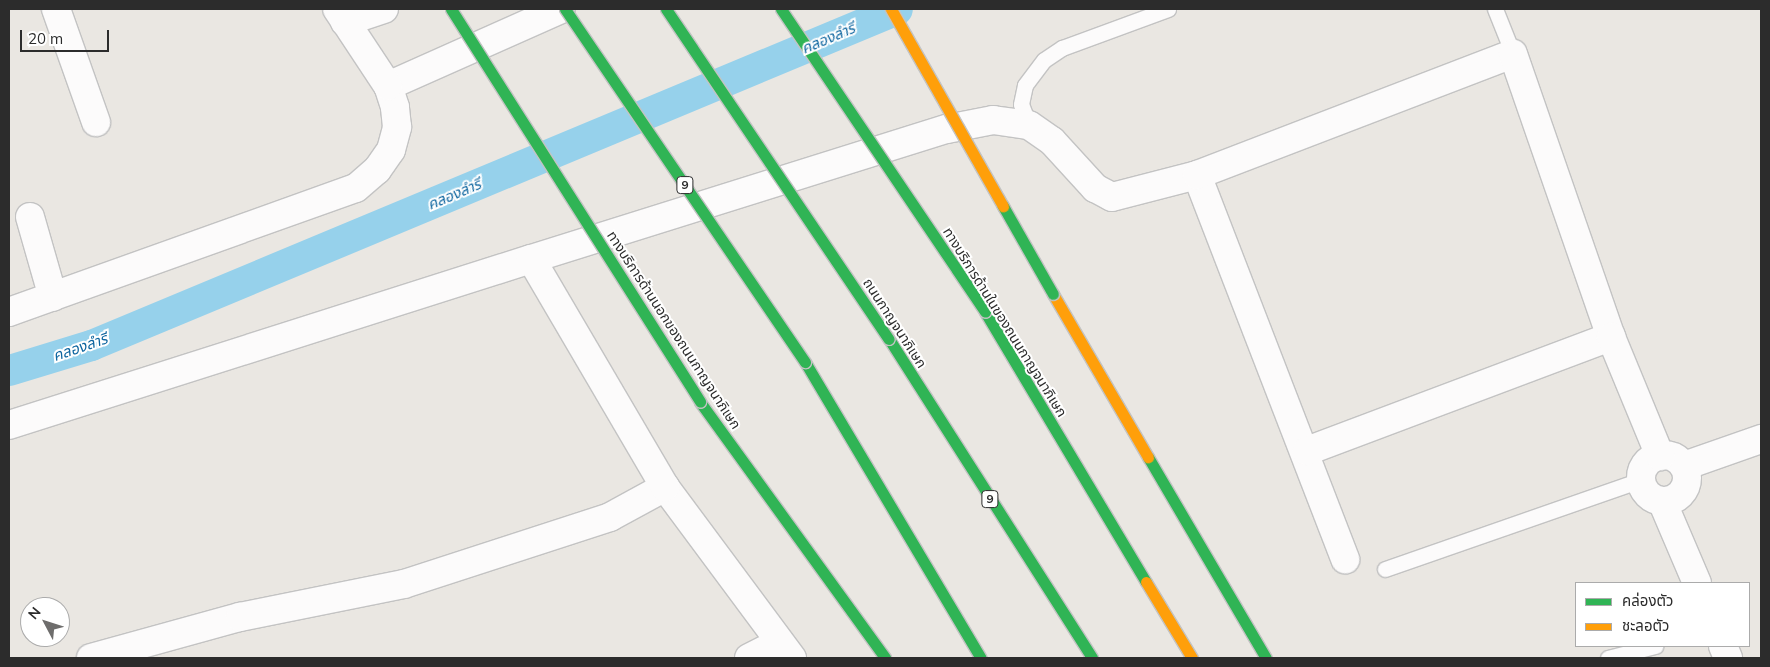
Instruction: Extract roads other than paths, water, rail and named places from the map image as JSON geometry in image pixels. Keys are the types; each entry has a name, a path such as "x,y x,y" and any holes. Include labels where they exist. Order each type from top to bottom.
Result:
{"main road":[{"name":"ทางบริการด้านนอกของถนนกาญจนาภิเษก","path":"451,9 700,402 885,658"},
{"name":"9","path":"565,9 805,362 981,658"},
{"name":"ถนนกาญจนาภิเษก","path":"666,9 889,339 1092,658"},
{"name":"ทางบริการด้านในของถนนกาญจนาภิเษก","path":"781,9 985,312 1192,658"},
{"path":"891,9 1053,294 1266,658"}],"street":[{"path":"56,9 96,122"},
{"path":"9,312 356,188 391,150 397,127 388,86 341,16 384,9"},
{"path":"388,86 561,9"},
{"path":"9,425 473,277 520,264 947,129 993,120 1029,125 1052,141 1094,188 1112,197 1197,175 1513,54 1611,337 1672,461 1684,489 1675,498 1662,501 1648,495 1641,480 1646,464 1672,461 1761,439"},
{"path":"1197,175 1307,451 1346,559"},
{"path":"30,217 53,297"},
{"path":"520,264 665,487 784,651 750,658"},
{"path":"1307,451 1611,337"},
{"path":"92,658 240,617 404,584 592,524 665,487"},
{"path":"1662,501 1697,582"}],"lane":[{"path":"1029,125 1021,104 1025,85 1044,60 1062,48 1168,9"},
{"path":"1495,9 1513,54"},
{"path":"1385,569 1641,480"},
{"path":"1608,658 1650,647"}],"waterway":[{"name":"คลองลำรี","path":"9,370 91,345 897,9"}]}
